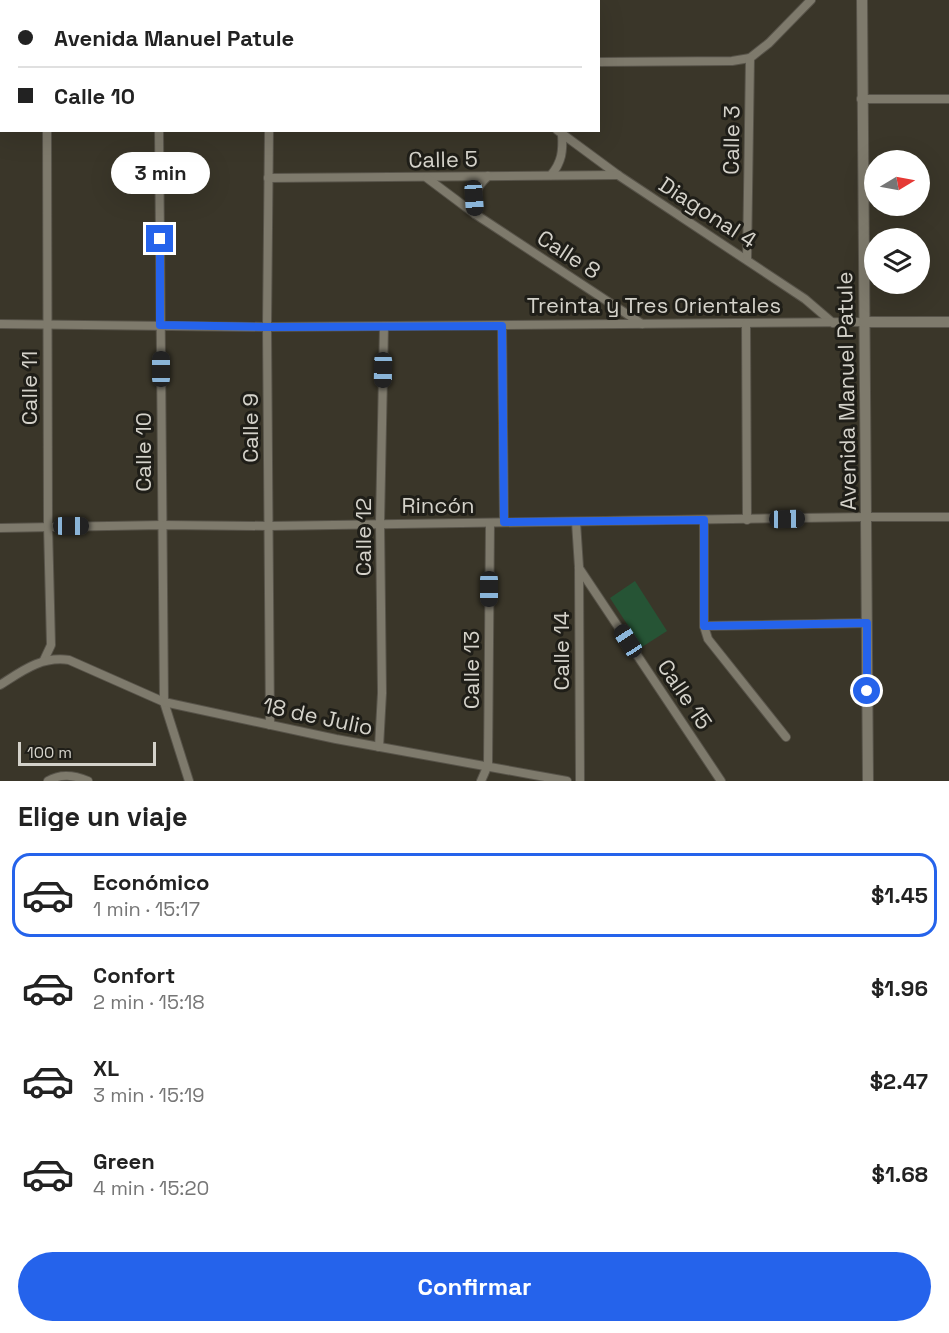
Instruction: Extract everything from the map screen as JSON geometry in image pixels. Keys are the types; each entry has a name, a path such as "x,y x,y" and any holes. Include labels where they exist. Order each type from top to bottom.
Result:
{"street":[{"path":"600,62 732,61 750,58 769,43 811,0"},
{"name":"Avenida Manuel Patule","path":"862,0 868,781"},
{"name":"Calle 3","path":"747,259 750,58"},
{"path":"861,99 949,99"},
{"name":"Calle 11","path":"44,660 51,645 48,526 47,132"},
{"name":"Calle 10","path":"159,132 164,702 189,781"},
{"name":"Calle 9","path":"269,132 267,327 270,724"},
{"name":"Diagonal 4","path":"559,132 618,175 805,299 833,323"},
{"name":"Diagonal 4","path":"551,175 559,166 563,152 559,132"},
{"name":"Calle 5","path":"268,178 618,175"},
{"path":"475,214 474,198 478,186 488,176"},
{"name":"Calle 8","path":"427,177 475,214 643,325"},
{"name":"Treinta y Tres Orientales","path":"0,324 267,327 949,322"},
{"path":"746,324 747,520"},
{"name":"Calle 12","path":"379,747 382,693 380,523 384,326"},
{"path":"502,326 504,522"},
{"name":"Rincón","path":"0,528 867,517 949,518"},
{"path":"704,520 704,626 708,639 786,737"},
{"name":"Calle 14","path":"576,522 579,567 580,781"},
{"name":"Calle 13","path":"481,781 488,765 490,523"},
{"name":"Calle 15","path":"579,567 721,781"},
{"path":"704,626 867,623"},
{"path":"51,645 59,658"},
{"name":"18 de Julio","path":"44,660 59,658 69,660 164,702 379,747 567,781"},
{"path":"0,685 44,660"},
{"path":"48,781 62,775 88,781"}],"green space":[{"path":"635,581 667,631 642,647 610,598"}],"route":[{"path":"160,239 160,325 502,326 504,522 704,520 704,626 867,623 867,691"}]}
